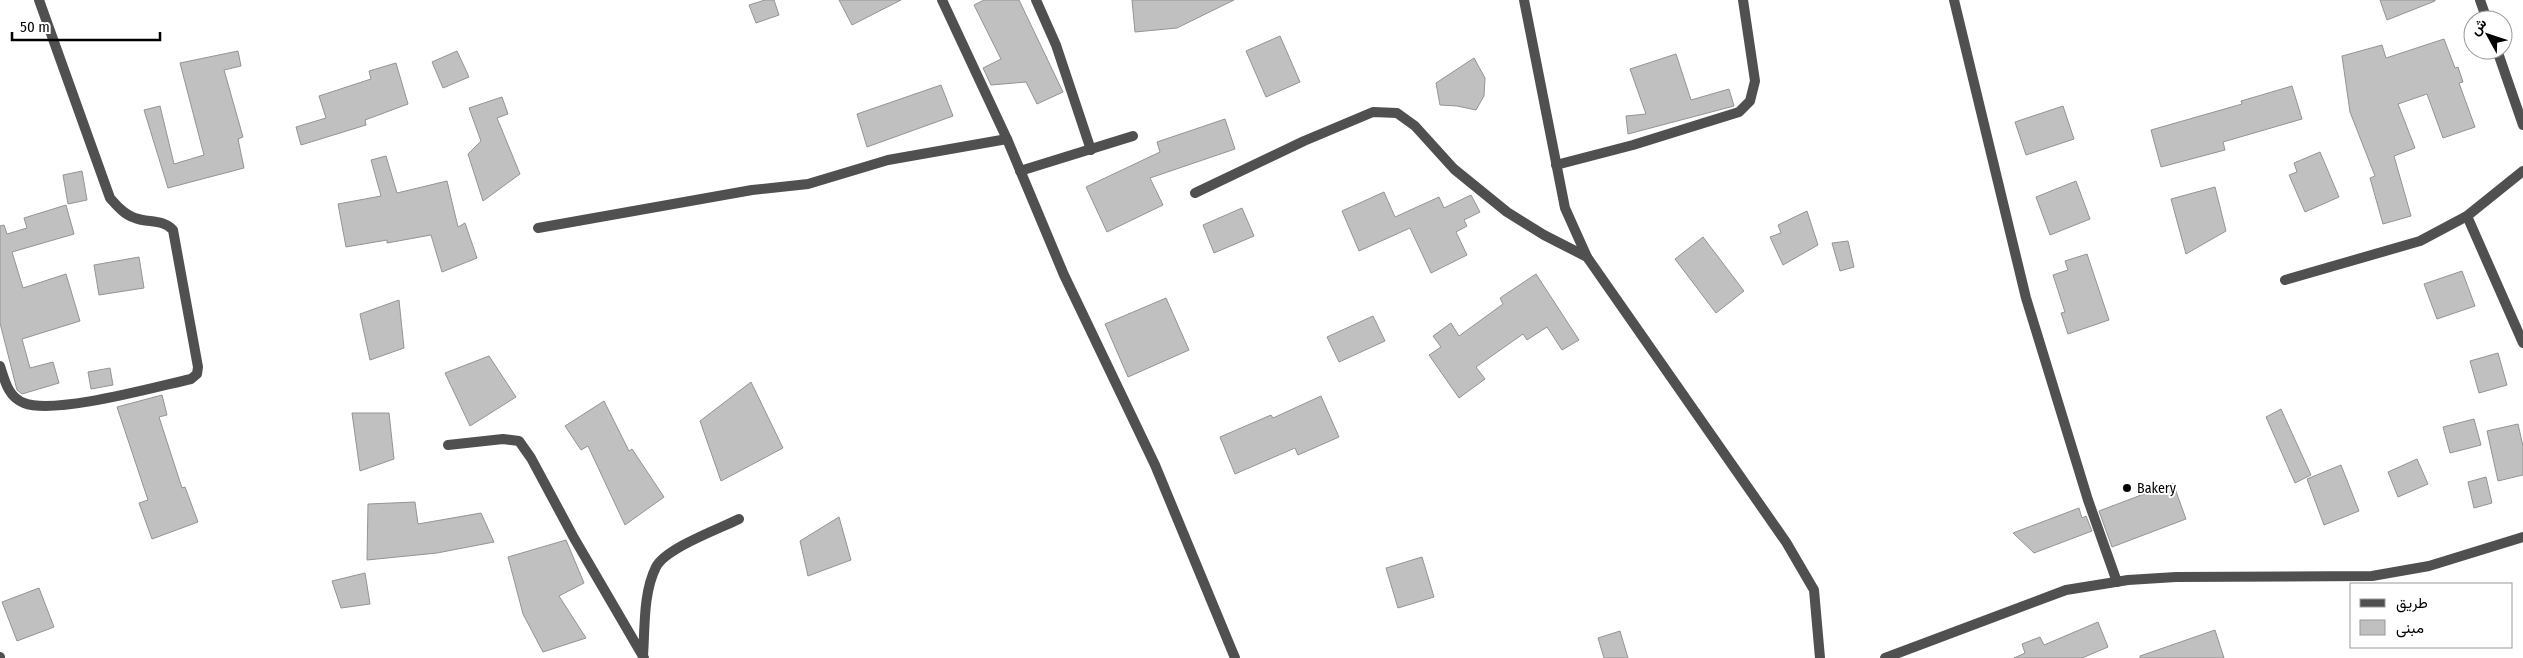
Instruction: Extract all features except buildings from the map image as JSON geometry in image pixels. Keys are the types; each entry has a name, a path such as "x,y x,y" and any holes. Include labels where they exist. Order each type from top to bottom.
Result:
{"street":[{"path":"0,366 9,392 23,403 43,408 99,399 191,379 197,374 198,367 172,230 167,224 135,218 121,210 110,198 39,0"},
{"path":"942,0 1006,139 1064,274 1155,465 1235,658"},
{"path":"1036,0 1056,45 1091,150"},
{"path":"1524,0 1565,208 1587,257 1786,542 1814,590 1820,658"},
{"path":"1556,165 1633,145 1739,112 1750,101 1755,81 1743,0"},
{"path":"1954,0 2026,298 2088,500 2117,582"},
{"path":"2500,60 2523,125"},
{"path":"1195,193 1304,141 1373,112 1397,113 1415,126 1454,169 1506,212 1544,235 1587,257"},
{"path":"1020,171 1133,136"},
{"path":"538,228 752,190 808,184 888,160 1006,139"},
{"path":"2285,280 2420,241 2467,216 2523,171"},
{"path":"2467,216 2523,343"},
{"path":"448,445 503,439 519,441 531,458 574,538 643,657"},
{"path":"643,657 648,595 656,566 672,551 739,519"},
{"path":"1885,658 2066,590 2117,582 2176,578 2372,576 2428,566 2523,537"}],"place":[{"name":"Bakery","path":"2127,488"}]}
